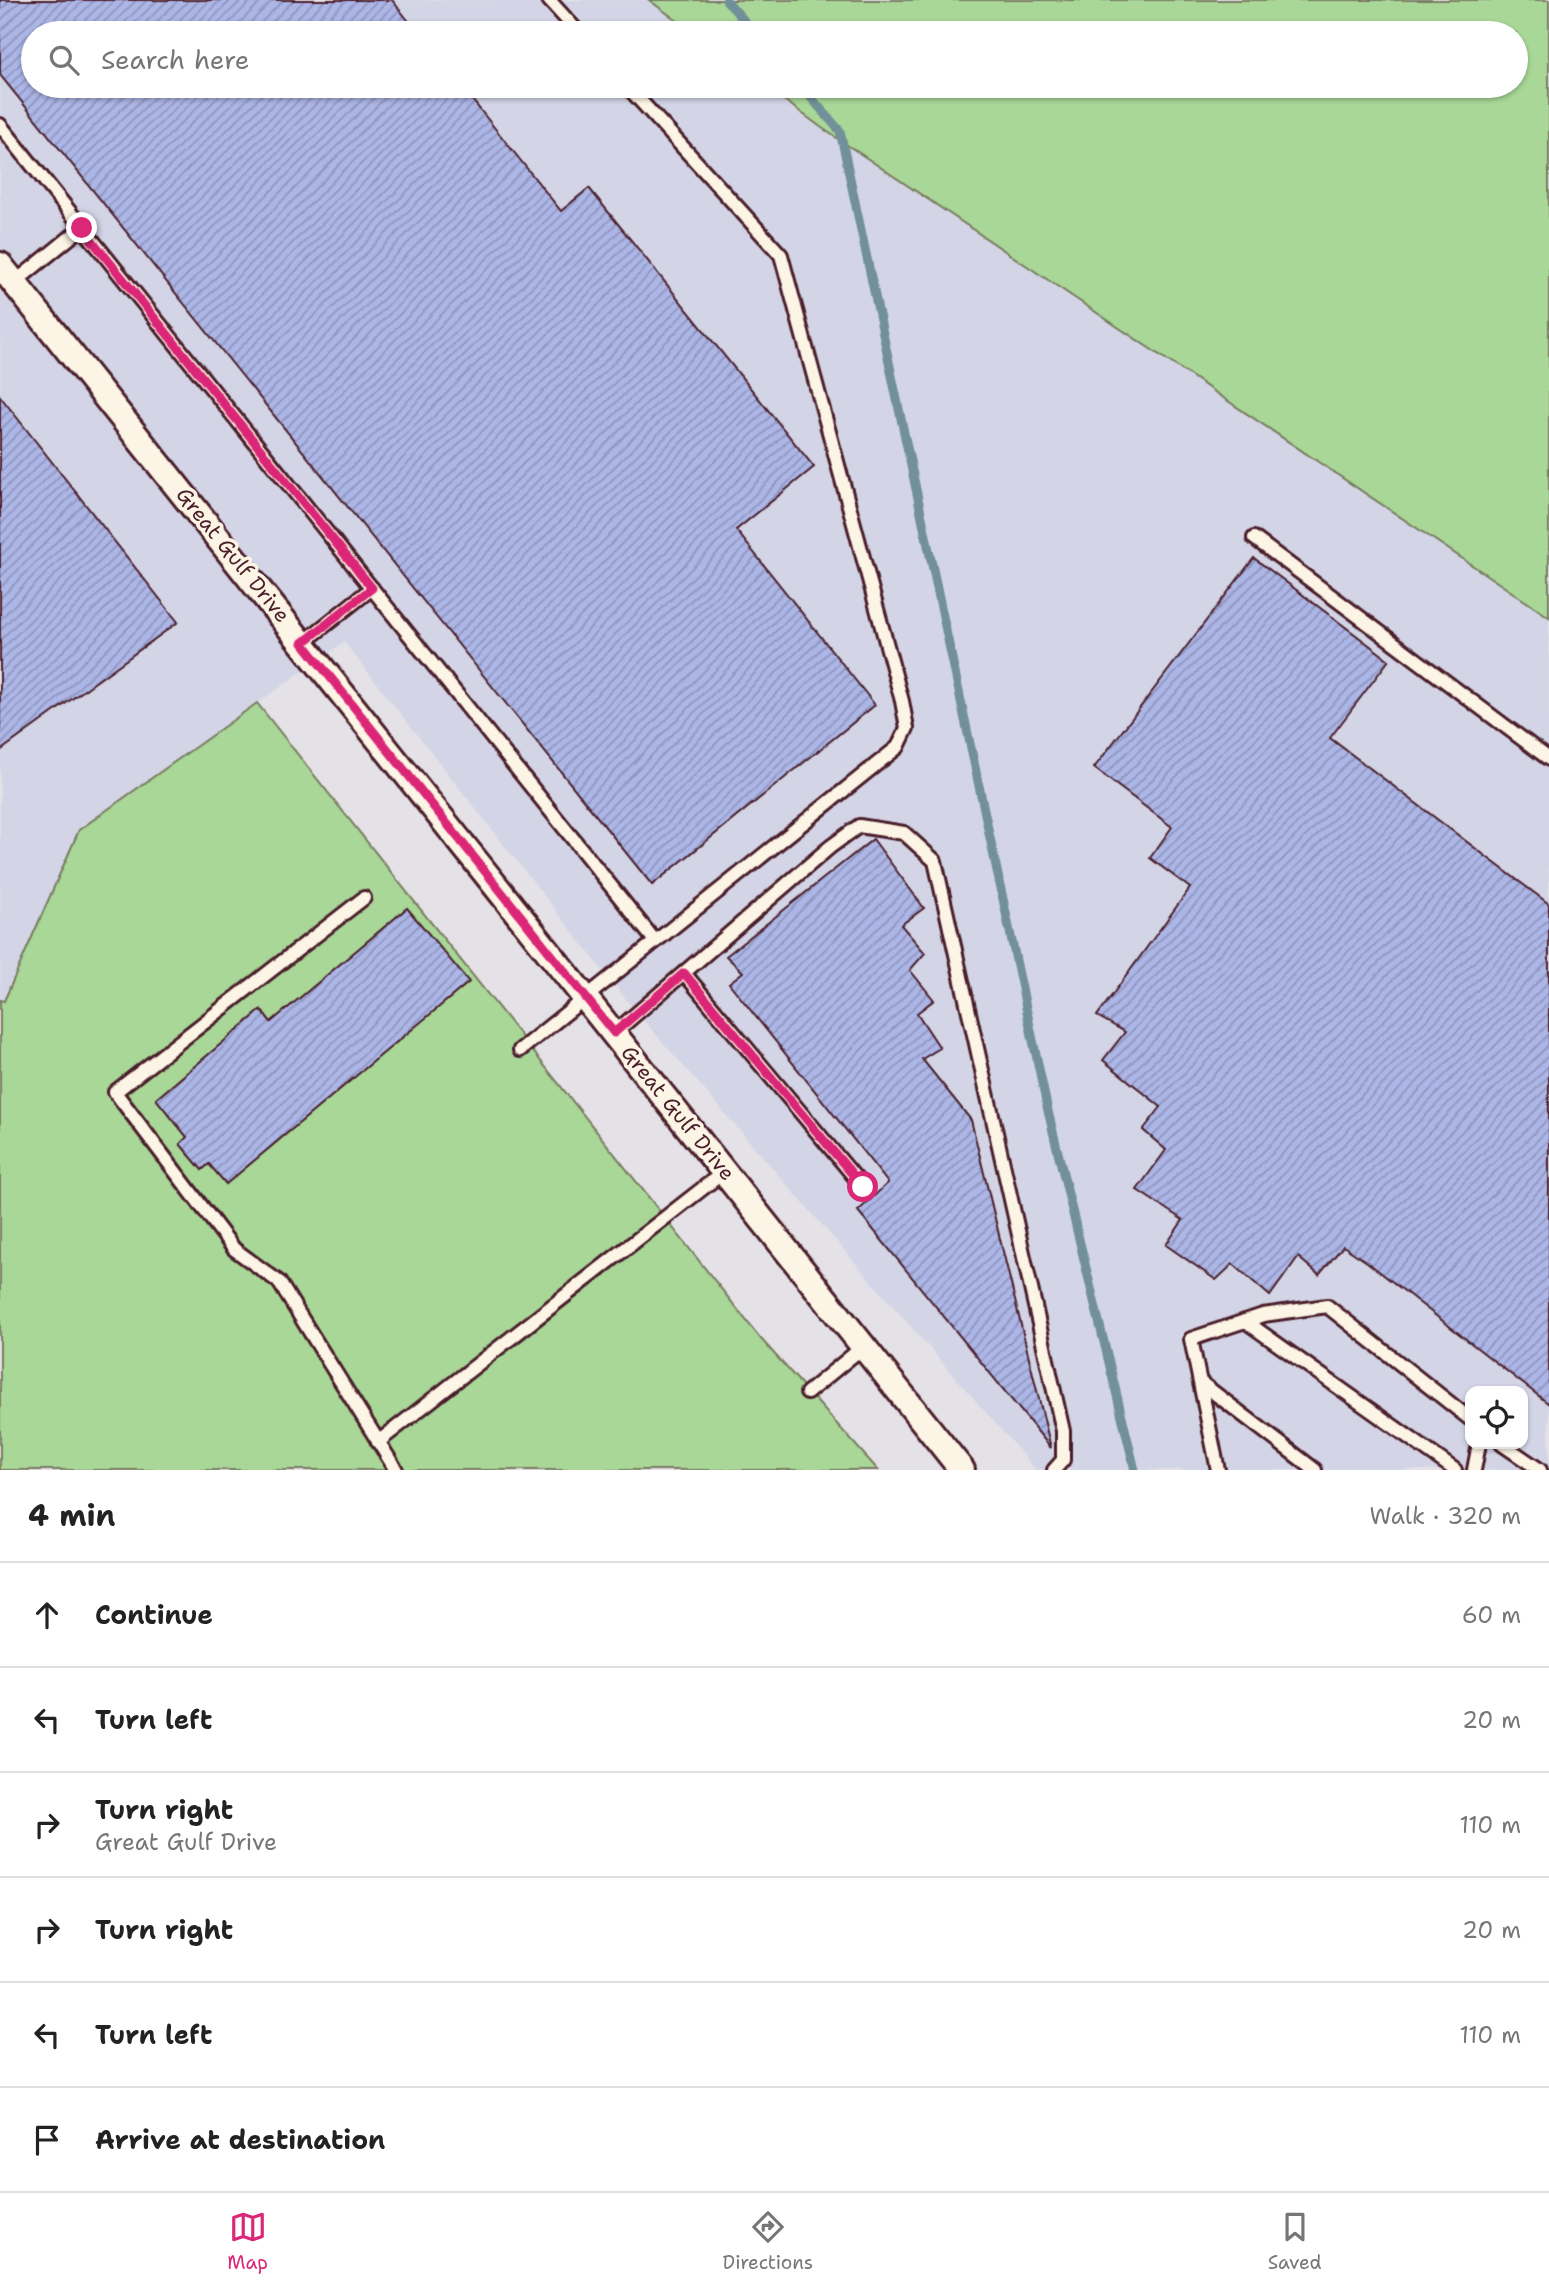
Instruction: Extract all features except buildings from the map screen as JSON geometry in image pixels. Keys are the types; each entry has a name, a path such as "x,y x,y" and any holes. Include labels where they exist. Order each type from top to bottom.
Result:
{"street":[{"name":"Great Gulf Drive","path":"7,274 962,1470"}],"lane":[{"path":"549,0 568,21"},
{"path":"520,1050 898,747 907,728 902,701 780,255 638,98"},
{"path":"0,125 655,941"},
{"path":"7,274 82,228"},
{"path":"1254,538 1549,759"},
{"path":"303,643 372,588"},
{"path":"614,1033 830,847 859,826 904,834 935,861 1063,1431 1063,1460 1054,1470"},
{"path":"364,898 115,1092 234,1250 279,1282 396,1470"},
{"path":"684,973 863,1187"},
{"path":"378,1442 725,1171"},
{"path":"1218,1470 1191,1339 1263,1315 1327,1306 1465,1415"},
{"path":"1245,1321 1455,1470"},
{"path":"807,1393 864,1346"},
{"path":"1200,1381 1315,1470"},
{"path":"1474,1470 1478,1449"},
{"path":"1509,1449 1540,1470"}],"shaded area":[{"path":"0,0 649,0 678,21 21,21 21,98 781,98 1549,617 1549,1470 1036,1470 632,1007 344,642 79,830 4,1001 0,1000"}],"green space":[{"path":"649,0 1549,0 1549,617 781,98 1528,98 1528,21 678,21"},
{"path":"257,703 761,1339 878,1470 0,1470 0,1000 4,1001 79,830"}],"waterway":[{"path":"726,0 744,21"},
{"path":"811,98 840,131 1048,1111 1135,1470"}],"route":[{"path":"82,228 372,588 303,643 614,1033 684,973 863,1187"}]}
